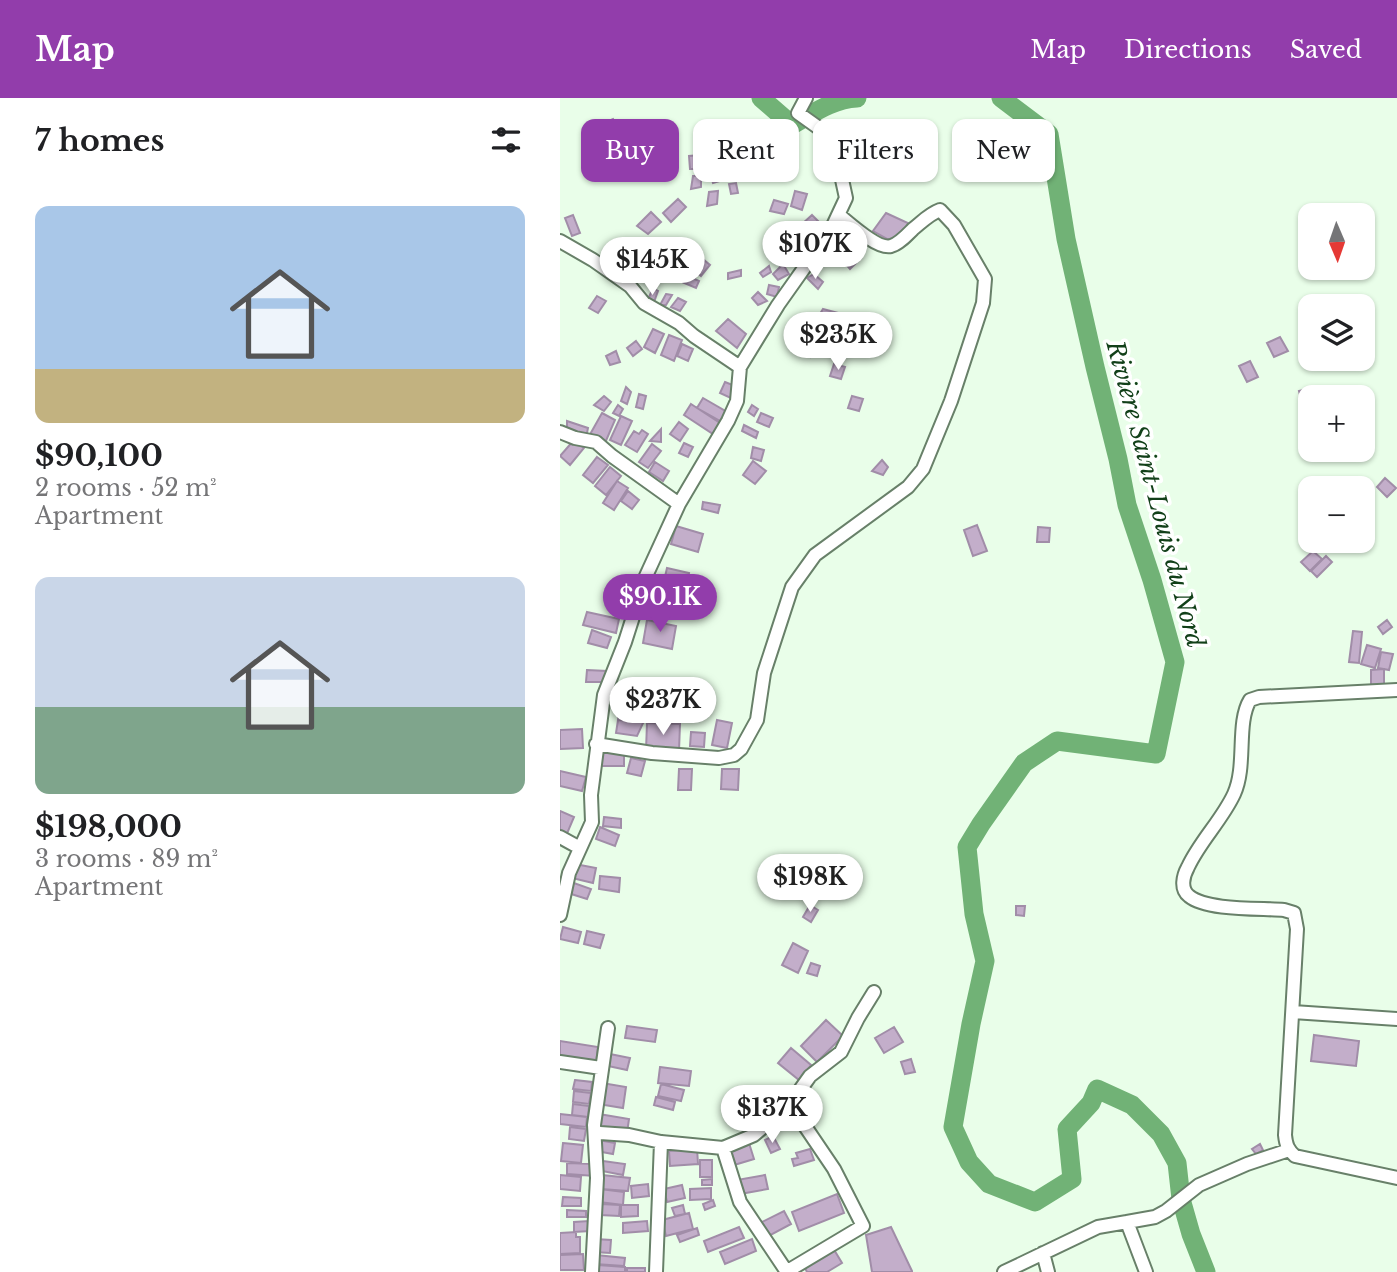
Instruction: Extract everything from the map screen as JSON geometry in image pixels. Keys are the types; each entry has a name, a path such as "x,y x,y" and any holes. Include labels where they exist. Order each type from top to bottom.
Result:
{"street":[{"path":"560,915 569,873 592,822 591,795 604,695 625,642 646,576 679,504 737,401 740,367 839,215 846,198 833,138 799,113 806,98"},
{"path":"596,744 652,753 719,758 734,755 741,749 757,720 764,673 792,587 815,555 908,487 923,469 951,401 983,303 985,279 954,225 940,210 931,213 891,246 882,246 839,215"},
{"path":"560,242 593,260 630,286 644,303 678,323 694,337 740,367"},
{"path":"560,432 596,442 679,504"},
{"path":"1397,690 1258,696 1250,700 1246,705 1241,768 1235,792 1188,867 1183,881 1189,897 1207,904 1294,912 1297,929 1284,1135 1289,1150 1296,1156 1397,1178"},
{"path":"560,837 580,848"},
{"path":"600,1133 723,1148 754,1135 790,1104 810,1076 841,1052 874,992"},
{"path":"1293,1012 1397,1019"},
{"path":"592,1272 597,1178 594,1125 608,1028"},
{"path":"560,1062 601,1068"},
{"path":"723,1148 740,1202 787,1272 863,1226 834,1169 790,1104"},
{"path":"656,1272 661,1142"},
{"path":"1004,1272 1098,1227 1155,1217 1199,1185 1247,1164 1289,1150"},
{"path":"1127,1222 1146,1272"},
{"path":"1043,1253 1048,1272"}],"building":[{"path":"689,156 693,156 693,169 690,169"},
{"path":"693,176 693,182 701,182 701,187 691,189"},
{"path":"736,183 738,193 731,194 729,184"},
{"path":"718,191 717,204 707,206 709,192"},
{"path":"795,191 807,194 802,210 791,206"},
{"path":"678,199 686,207 671,222 663,213"},
{"path":"774,200 788,204 784,214 770,211"},
{"path":"651,212 661,222 648,234 637,226"},
{"path":"886,213 910,224 891,241 873,231"},
{"path":"573,215 580,233 572,236 565,218"},
{"path":"812,215 821,224 810,235 801,225"},
{"path":"796,237 807,249 796,257 785,246"},
{"path":"630,246 641,251 633,264 623,259"},
{"path":"849,246 861,258 850,269 839,256"},
{"path":"698,255 710,265 701,276 689,266"},
{"path":"673,264 686,271 681,280 668,274"},
{"path":"783,264 789,274 778,280 773,274"},
{"path":"769,266 771,272 763,277 760,273"},
{"path":"741,270 741,276 728,279 728,273"},
{"path":"814,274 823,282 818,289 807,278"},
{"path":"690,277 699,281 696,288 682,282"},
{"path":"769,285 779,287 777,297 767,294"},
{"path":"653,288 658,291 653,305 646,304"},
{"path":"758,292 767,301 758,305 752,298"},
{"path":"666,294 672,295 666,305 660,305"},
{"path":"597,296 606,301 598,313 589,308"},
{"path":"678,298 686,302 680,311 671,307"},
{"path":"823,309 842,314 839,325 817,319"},
{"path":"728,319 746,334 737,348 716,331"},
{"path":"790,324 804,330 800,338 786,332"},
{"path":"653,329 664,334 655,353 644,347"},
{"path":"840,333 851,338 845,349 834,343"},
{"path":"669,335 682,340 674,361 661,355"},
{"path":"1280,337 1288,351 1274,357 1267,343"},
{"path":"636,341 642,349 633,356 627,348"},
{"path":"800,343 813,346 810,357 797,354"},
{"path":"682,344 693,349 688,361 677,356"},
{"path":"616,351 620,362 610,365 606,356"},
{"path":"1250,361 1258,377 1247,382 1239,366"},
{"path":"834,364 845,367 841,379 830,376"},
{"path":"725,382 740,388 735,400 720,393"},
{"path":"626,387 631,392 627,404 621,401"},
{"path":"639,394 646,396 643,409 636,407"},
{"path":"604,396 611,402 604,411 594,405"},
{"path":"852,396 863,399 859,411 848,408"},
{"path":"703,398 727,412 722,422 697,408"},
{"path":"691,404 720,423 713,434 684,415"},
{"path":"618,405 623,409 619,416 613,413"},
{"path":"752,405 758,409 754,416 748,412"},
{"path":"602,413 615,420 605,443 588,438"},
{"path":"761,413 773,418 769,427 757,422"},
{"path":"621,416 632,421 621,445 610,440"},
{"path":"567,421 588,428 586,438 567,434"},
{"path":"679,422 688,429 680,441 670,434"},
{"path":"744,425 758,432 756,438 742,431"},
{"path":"661,429 661,442 650,441"},
{"path":"642,430 648,434 637,452 625,445 634,431 639,434"},
{"path":"574,440 584,448 570,465 560,456"},
{"path":"684,443 693,447 688,457 679,453"},
{"path":"652,444 661,451 648,468 639,462"},
{"path":"753,447 764,450 761,461 751,458"},
{"path":"597,457 608,465 593,483 583,475"},
{"path":"882,460 888,467 883,475 872,471"},
{"path":"753,461 766,471 755,484 743,475"},
{"path":"655,462 669,471 663,481 649,472"},
{"path":"610,467 621,476 606,495 595,486"},
{"path":"1385,478 1396,488 1387,497 1377,487"},
{"path":"617,481 628,488 614,510 603,503"},
{"path":"628,491 639,500 632,509 621,501"},
{"path":"703,502 720,505 718,513 702,509"},
{"path":"977,525 987,551 973,556 964,530"},
{"path":"676,526 703,534 698,552 671,544"},
{"path":"1038,527 1050,528 1049,542 1037,542"},
{"path":"1311,553 1322,559 1310,571 1301,562"},
{"path":"1326,556 1332,562 1317,577 1311,571"},
{"path":"667,568 689,573 686,586 664,581"},
{"path":"587,612 619,619 616,633 583,625"},
{"path":"647,620 676,626 672,649 643,643"},
{"path":"1387,620 1392,627 1383,634 1378,627"},
{"path":"592,630 611,637 607,648 588,643"},
{"path":"1353,631 1362,632 1359,663 1349,662"},
{"path":"1367,645 1381,649 1375,668 1361,664"},
{"path":"1381,652 1393,654 1389,670 1378,668"},
{"path":"1384,669 1384,687 1371,687 1371,670"},
{"path":"587,670 607,671 607,682 586,682"},
{"path":"620,694 645,696 644,708 620,707"},
{"path":"620,707 641,710 644,721 618,720"},
{"path":"618,720 644,721 637,736 616,733"},
{"path":"717,720 732,723 727,748 712,745"},
{"path":"647,723 680,724 679,751 646,750"},
{"path":"582,729 583,748 560,749 560,730"},
{"path":"691,732 705,733 704,747 690,746"},
{"path":"600,751 624,751 624,766 600,766"},
{"path":"631,758 645,761 641,776 627,773"},
{"path":"679,769 692,769 691,790 678,790"},
{"path":"722,769 739,769 738,790 721,789"},
{"path":"560,771 586,777 582,791 560,786"},
{"path":"560,811 574,817 566,836 560,833"},
{"path":"604,817 621,819 621,828 603,826"},
{"path":"600,827 619,835 615,846 596,839"},
{"path":"575,864 596,868 593,883 572,878"},
{"path":"600,876 620,878 619,892 599,889"},
{"path":"571,882 591,889 587,899 568,893"},
{"path":"810,905 818,910 811,922 803,917"},
{"path":"1016,906 1025,906 1024,916 1016,915"},
{"path":"563,927 581,932 578,943 560,939"},
{"path":"587,931 604,935 600,948 584,944"},
{"path":"793,943 808,951 798,973 782,965"},
{"path":"811,963 820,966 817,976 807,973"},
{"path":"826,1020 843,1036 817,1062 801,1046"},
{"path":"627,1026 657,1030 655,1042 625,1038"},
{"path":"894,1027 903,1042 884,1053 875,1038"},
{"path":"1314,1035 1359,1041 1356,1066 1311,1061"},
{"path":"560,1041 598,1047 596,1064 560,1058"},
{"path":"791,1048 811,1065 799,1080 778,1063"},
{"path":"610,1054 630,1058 627,1070 608,1066"},
{"path":"911,1059 915,1072 905,1074 901,1062"},
{"path":"660,1067 691,1071 689,1086 658,1083"},
{"path":"575,1080 592,1082 591,1091 573,1089"},
{"path":"602,1083 626,1087 623,1108 598,1104"},
{"path":"661,1084 684,1090 681,1101 658,1096"},
{"path":"574,1091 591,1093 589,1104 573,1102"},
{"path":"656,1097 675,1102 673,1110 654,1105"},
{"path":"573,1104 589,1106 588,1117 572,1115"},
{"path":"560,1114 587,1117 586,1127 560,1124"},
{"path":"599,1114 629,1119 627,1133 597,1128"},
{"path":"570,1127 586,1129 584,1141 569,1139"},
{"path":"773,1136 780,1149 771,1153 765,1140"},
{"path":"598,1140 615,1143 613,1154 596,1151"},
{"path":"563,1143 583,1145 581,1163 561,1161"},
{"path":"749,1143 754,1159 731,1166 726,1150"},
{"path":"1260,1144 1263,1150 1256,1154 1252,1149"},
{"path":"697,1148 698,1164 670,1166 669,1151"},
{"path":"810,1149 814,1160 794,1166 792,1159 798,1158 796,1153"},
{"path":"700,1160 712,1160 712,1177 700,1177"},
{"path":"603,1161 625,1164 623,1175 602,1171"},
{"path":"567,1163 595,1164 595,1176 567,1174"},
{"path":"560,1175 581,1177 580,1191 560,1189"},
{"path":"602,1175 630,1178 628,1191 601,1189"},
{"path":"765,1175 768,1189 740,1194 737,1180"},
{"path":"712,1179 712,1185 702,1185 702,1180"},
{"path":"648,1184 649,1196 632,1198 631,1186"},
{"path":"682,1185 685,1198 667,1202 664,1189"},
{"path":"711,1188 711,1199 690,1200 690,1189"},
{"path":"600,1189 624,1192 623,1205 599,1202"},
{"path":"837,1194 844,1213 799,1231 792,1212"},
{"path":"563,1197 581,1198 581,1206 562,1206"},
{"path":"713,1200 715,1206 705,1210 703,1204"},
{"path":"601,1204 620,1205 619,1216 600,1215"},
{"path":"621,1205 638,1205 638,1216 621,1217"},
{"path":"683,1205 685,1214 675,1216 672,1208"},
{"path":"567,1210 586,1211 586,1217 567,1217"},
{"path":"784,1211 791,1224 765,1238 758,1224"},
{"path":"689,1213 693,1229 666,1236 662,1220"},
{"path":"589,1221 590,1231 574,1232 574,1222"},
{"path":"647,1221 648,1231 623,1233 623,1223"},
{"path":"739,1227 744,1238 708,1252 704,1241"},
{"path":"891,1227 912,1272 872,1272 866,1235"},
{"path":"697,1228 699,1235 680,1242 677,1235"},
{"path":"576,1232 576,1237 580,1237 580,1253 560,1254 560,1233"},
{"path":"595,1239 611,1240 610,1253 594,1252"},
{"path":"752,1239 756,1251 725,1264 720,1252"},
{"path":"833,1248 842,1263 827,1272 807,1272 804,1266"},
{"path":"583,1254 584,1270 560,1270 560,1255"},
{"path":"596,1255 625,1258 624,1266 595,1264"},
{"path":"598,1265 625,1267 625,1272 597,1272"},
{"path":"627,1268 645,1268 645,1272 627,1272"}],"waterway":[{"name":"Rivière Saint-Louis du Nord","path":"761,98 792,125 831,104 857,98"},
{"name":"Rivière Saint-Louis du Nord","path":"1001,98 1049,134 1066,239 1127,505 1175,662 1156,754 1057,741 1024,763 967,847 974,914 985,961 953,1127 969,1162 989,1184 1035,1202 1072,1179 1067,1129 1091,1103 1097,1089 1132,1105 1161,1134 1177,1163 1181,1199 1206,1272"}]}
